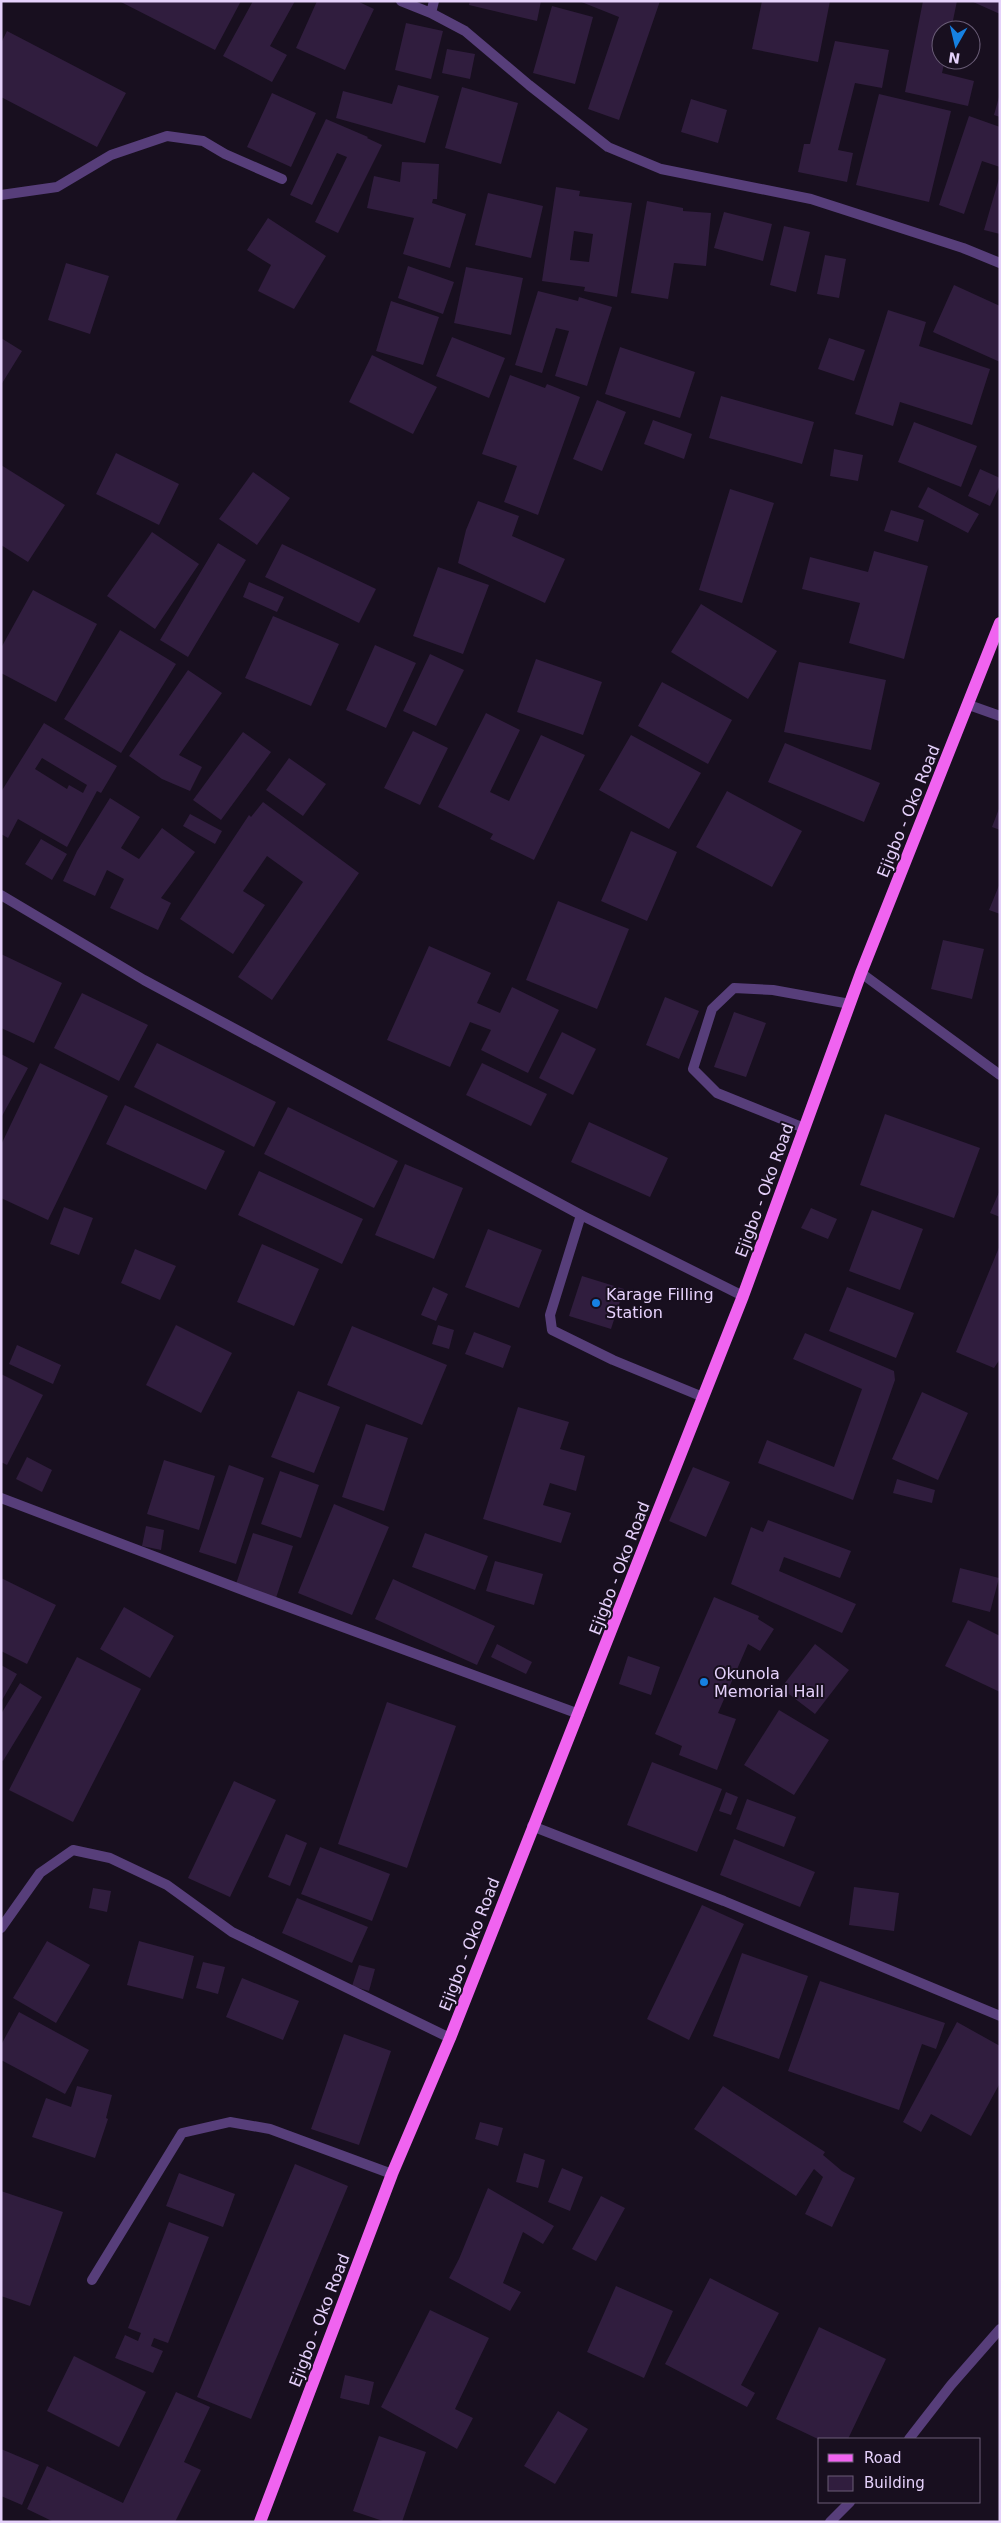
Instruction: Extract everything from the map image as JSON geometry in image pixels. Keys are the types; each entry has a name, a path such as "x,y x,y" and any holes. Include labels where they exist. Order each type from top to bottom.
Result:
{"main road":[{"name":"Ejigbo - Oko Road","path":"260,2522 392,2174 450,2038 532,1826 579,1714 743,1296 861,973 1000,623"}],"street":[{"path":"401,1 431,13 465,31 608,147 661,169 811,199 963,248 1000,263"},
{"path":"431,13 434,1"},
{"path":"1,195 57,187 111,155 167,136 203,141 225,154 282,179"},
{"path":"969,705 1000,716"},
{"path":"1,895 144,980 582,1215 743,1296"},
{"path":"861,973 1000,1075"},
{"path":"804,1128 717,1093 693,1069 712,1009 734,988 773,990 850,1004"},
{"path":"582,1215 550,1315 552,1330 613,1360 703,1397"},
{"path":"1,1498 256,1596 579,1714"},
{"path":"532,1826 724,1901 1000,2016"},
{"path":"1,1928 40,1873 73,1850 110,1858 167,1885 232,1932 450,2038"},
{"path":"92,2280 182,2133 230,2122 270,2129 392,2174"},
{"path":"910,2438 951,2385 1000,2329"},
{"path":"830,2522 849,2503"}],"building":[{"path":"119,1 241,1 215,50"},
{"path":"253,1 295,1 270,46 287,55 272,82 223,56"},
{"path":"317,1 357,1 374,9 345,70 296,48"},
{"path":"470,1 541,1 537,21 469,5"},
{"path":"579,1 660,1 619,120 588,109 619,17"},
{"path":"762,1 830,1 818,62 752,49"},
{"path":"923,1 957,1 953,20 931,20 931,70 943,70 942,73 974,81 968,106 905,92"},
{"path":"971,1 1000,1 1000,14"},
{"path":"552,6 593,17 575,84 533,73"},
{"path":"406,23 443,31 431,79 395,70"},
{"path":"7,31 126,93 97,147 1,97 1,43"},
{"path":"835,41 889,50 882,88 855,83 838,150 853,153 847,182 798,172 804,144 810,144"},
{"path":"447,49 475,54 470,79 442,73"},
{"path":"398,85 439,96 425,143 336,118 343,91 392,104"},
{"path":"462,87 518,103 501,164 445,148"},
{"path":"272,93 316,113 291,167 247,147"},
{"path":"879,94 951,111 929,202 856,185"},
{"path":"1000,97 1000,117 994,115"},
{"path":"691,99 727,110 718,143 681,132"},
{"path":"969,116 1000,127 1000,167 982,161 964,214 939,205"},
{"path":"326,119 382,145 338,233 315,222 347,157 337,153 312,205 290,195"},
{"path":"402,162 439,164 437,199 433,199 432,203 466,214 450,268 403,254 414,218 367,208 374,176 400,182"},
{"path":"1000,175 1000,234 984,230"},
{"path":"556,187 580,191 579,196 632,203 617,297 584,291 585,287 542,281","holes":["574,231 593,234 589,262 570,260"]},
{"path":"488,193 543,206 531,258 475,245"},
{"path":"647,201 683,208 683,211 711,213 706,266 674,263 668,299 631,293"},
{"path":"724,212 772,224 763,261 714,248"},
{"path":"268,218 326,256 294,309 258,291 271,265 247,250"},
{"path":"784,226 810,232 796,292 770,285"},
{"path":"825,255 846,259 839,298 817,294"},
{"path":"66,263 109,276 90,334 48,320"},
{"path":"408,266 454,282 443,314 398,298"},
{"path":"466,267 523,278 511,335 454,323"},
{"path":"954,285 1000,306 1000,362 933,332"},
{"path":"538,291 578,301 579,297 612,307 587,386 555,376 569,331 556,328 542,373 515,365"},
{"path":"391,301 439,317 423,365 376,351"},
{"path":"888,310 926,322 919,346 990,369 972,425 900,402 893,426 855,414"},
{"path":"452,337 505,358 489,398 436,376"},
{"path":"1,338 22,351 1,385"},
{"path":"829,338 865,350 854,381 818,369"},
{"path":"620,347 695,372 680,418 605,394"},
{"path":"372,355 437,387 413,434 349,402"},
{"path":"510,375 545,388 547,384 580,397 538,515 504,502 517,466 482,454"},
{"path":"721,396 814,422 802,464 709,438"},
{"path":"597,400 626,412 602,471 573,459"},
{"path":"653,420 692,434 684,459 644,444"},
{"path":"914,422 977,446 961,487 898,462"},
{"path":"834,449 863,455 858,481 830,476"},
{"path":"116,453 179,484 159,525 96,494"},
{"path":"1,465 65,505 28,562 1,545"},
{"path":"980,469 1000,478 1000,485 990,506 968,496"},
{"path":"253,472 290,498 257,545 219,519"},
{"path":"928,487 979,514 968,533 918,507"},
{"path":"730,489 774,503 742,603 699,590"},
{"path":"478,501 519,516 512,536 565,559 545,603 458,563 466,530"},
{"path":"891,510 924,520 918,542 884,531"},
{"path":"152,532 199,564 155,629 107,596"},
{"path":"218,543 246,560 188,657 160,640"},
{"path":"282,544 376,589 359,623 265,577"},
{"path":"874,551 928,566 904,659 849,643 860,603 802,589 810,557 868,572"},
{"path":"438,567 489,585 463,654 413,636"},
{"path":"249,582 284,597 277,612 243,597"},
{"path":"33,590 97,624 56,702 1,673 1,648"},
{"path":"701,604 777,651 748,699 671,652"},
{"path":"273,616 339,644 311,706 245,678"},
{"path":"120,630 176,664 121,753 64,719"},
{"path":"375,645 416,663 386,728 346,710"},
{"path":"430,654 464,670 436,726 403,711"},
{"path":"536,659 602,682 583,735 517,712"},
{"path":"799,662 886,680 871,750 784,732"},
{"path":"188,670 222,693 179,755 202,767 190,791 162,779 129,756"},
{"path":"662,682 732,720 708,764 638,726"},
{"path":"486,713 520,730 490,792 509,801 541,735 585,755 534,860 490,839 493,834 438,807"},
{"path":"44,723 117,766 101,793 97,791 67,847 18,819 8,838 1,834 1,792","holes":["42,758 87,785 83,793 69,785 67,789 35,769"]},
{"path":"413,731 448,748 420,805 384,788"},
{"path":"243,732 271,752 221,820 193,800"},
{"path":"631,735 701,773 669,829 599,790"},
{"path":"785,743 880,783 864,822 768,782"},
{"path":"289,758 326,784 303,816 266,790"},
{"path":"727,791 802,831 772,887 696,847"},
{"path":"110,798 140,817 121,848 139,859 162,828 195,852 161,898 171,903 158,930 110,908 124,879 107,870 95,896 63,881 77,851"},
{"path":"263,802 359,873 272,1000 238,977 303,882 267,856 243,891 265,905 233,954 180,919 249,815 251,817"},
{"path":"1000,806 1000,830 992,827"},
{"path":"190,814 222,831 215,844 183,826"},
{"path":"631,831 677,852 647,921 601,901"},
{"path":"41,839 67,854 52,880 25,864"},
{"path":"1000,883 1000,914 989,910"},
{"path":"558,901 629,929 597,1009 526,980"},
{"path":"943,940 984,949 972,999 931,989"},
{"path":"429,946 491,973 477,1003 500,1013 512,987 559,1010 528,1073 481,1050 491,1030 470,1022 450,1067 387,1040"},
{"path":"1,954 62,983 34,1043 1,1028"},
{"path":"82,993 148,1025 119,1081 54,1048"},
{"path":"665,997 699,1011 679,1059 646,1045"},
{"path":"734,1012 766,1023 746,1077 714,1067"},
{"path":"562,1032 596,1049 573,1095 539,1078"},
{"path":"157,1043 276,1102 254,1147 134,1087"},
{"path":"1,1054 28,1068 1,1118"},
{"path":"40,1063 108,1096 48,1220 1,1198 1,1145"},
{"path":"482,1063 547,1094 531,1126 466,1095"},
{"path":"125,1105 225,1151 206,1190 106,1144"},
{"path":"288,1107 398,1161 374,1208 264,1154"},
{"path":"885,1114 980,1148 954,1218 860,1185"},
{"path":"589,1122 668,1158 650,1197 571,1162"},
{"path":"405,1164 463,1188 434,1259 375,1235"},
{"path":"259,1171 363,1219 342,1264 238,1215"},
{"path":"1000,1190 1000,1217 990,1213"},
{"path":"64,1207 93,1218 79,1255 50,1244"},
{"path":"811,1208 837,1219 828,1239 801,1228"},
{"path":"872,1210 923,1229 900,1290 849,1271"},
{"path":"488,1229 542,1250 519,1308 465,1287"},
{"path":"262,1244 319,1269 294,1326 237,1302"},
{"path":"1000,1245 1000,1359 994,1368 956,1352"},
{"path":"135,1249 176,1266 160,1300 121,1283"},
{"name":"Karage Filling Station","path":"582,1276 624,1289 611,1329 569,1316"},
{"path":"433,1287 448,1294 436,1321 421,1315"},
{"path":"847,1287 914,1313 896,1358 829,1331"},
{"path":"176,1325 232,1353 201,1413 146,1385"},
{"path":"438,1325 454,1330 449,1349 432,1344"},
{"path":"352,1326 447,1365 422,1425 327,1385"},
{"path":"474,1332 511,1346 503,1368 465,1354"},
{"path":"805,1333 894,1371 895,1380 853,1500 758,1463 767,1440 834,1467 862,1389 793,1359"},
{"path":"17,1345 61,1365 53,1384 9,1364"},
{"path":"1,1374 43,1395 7,1465 1,1462"},
{"path":"298,1391 340,1407 314,1473 271,1457"},
{"path":"922,1392 968,1413 938,1480 892,1459"},
{"path":"518,1407 569,1422 560,1449 585,1456 576,1491 550,1483 543,1505 571,1513 561,1543 483,1519"},
{"path":"366,1424 408,1438 384,1511 342,1497"},
{"path":"27,1457 52,1470 42,1492 16,1479"},
{"path":"164,1460 215,1476 199,1530 147,1514"},
{"path":"229,1465 264,1478 236,1564 199,1552"},
{"path":"693,1467 730,1482 706,1537 669,1521"},
{"path":"280,1471 319,1485 301,1538 261,1524"},
{"path":"897,1479 935,1490 932,1503 893,1493"},
{"path":"334,1504 389,1527 352,1615 298,1593"},
{"path":"768,1520 851,1551 840,1578 784,1557 779,1571 856,1604 842,1633 731,1584 751,1527 763,1532"},
{"path":"146,1526 164,1530 161,1550 142,1546"},
{"path":"253,1533 293,1546 276,1598 236,1584"},
{"path":"425,1533 488,1556 475,1590 412,1567"},
{"path":"495,1561 543,1574 534,1605 486,1591"},
{"path":"960,1568 999,1578 990,1612 952,1602"},
{"path":"1,1578 56,1605 27,1664 1,1651"},
{"path":"393,1579 495,1626 477,1665 375,1619"},
{"name":"Okunola Memorial Hall","path":"714,1597 759,1616 758,1619 774,1629 760,1651 748,1644 718,1713 736,1719 717,1770 679,1755 682,1746 655,1734"},
{"path":"124,1607 174,1636 150,1678 100,1649"},
{"path":"968,1620 1000,1636 1000,1692 945,1666"},
{"path":"497,1644 532,1662 526,1674 491,1657"},
{"path":"815,1644 849,1670 815,1714 781,1688"},
{"path":"628,1656 660,1667 651,1695 619,1684"},
{"path":"77,1657 141,1689 73,1822 9,1790"},
{"path":"1,1665 17,1674 1,1702"},
{"path":"20,1683 42,1697 3,1761 1,1760 1,1714"},
{"path":"387,1702 456,1726 407,1868 338,1844"},
{"path":"779,1710 829,1740 794,1795 744,1765"},
{"path":"652,1762 722,1789 697,1852 627,1825"},
{"path":"234,1781 276,1800 230,1897 188,1878"},
{"path":"726,1792 738,1797 731,1815 719,1811"},
{"path":"747,1799 796,1817 784,1847 736,1829"},
{"path":"286,1834 307,1843 290,1886 268,1877"},
{"path":"734,1839 815,1872 800,1907 720,1875"},
{"path":"320,1847 390,1874 372,1921 301,1894"},
{"path":"854,1887 899,1893 894,1931 849,1925"},
{"path":"93,1888 111,1891 107,1912 89,1908"},
{"path":"297,1898 368,1927 352,1963 282,1933"},
{"path":"702,1905 744,1924 689,2040 647,2019"},
{"path":"47,1941 90,1965 56,2023 13,1998"},
{"path":"139,1941 194,1956 183,1999 127,1985"},
{"path":"742,1953 808,1976 779,2059 713,2036"},
{"path":"203,1962 225,1967 218,1994 196,1988"},
{"path":"359,1965 375,1969 369,1991 352,1986"},
{"path":"242,1978 299,2001 283,2040 226,2017"},
{"path":"820,1981 945,2023 936,2049 922,2044 899,2110 788,2071"},
{"path":"19,2012 89,2050 65,2094 1,2060 1,2045"},
{"path":"957,2022 1000,2046 1000,2083 971,2136 931,2114 921,2132 903,2122"},
{"path":"344,2034 391,2051 359,2145 311,2129"},
{"path":"77,2086 112,2095 106,2118 108,2119 95,2158 32,2137 46,2098 71,2107"},
{"path":"723,2086 825,2152 823,2155 842,2171 855,2178 832,2227 805,2214 823,2177 814,2169 796,2196 694,2129"},
{"path":"480,2122 503,2128 498,2146 475,2139"},
{"path":"524,2153 545,2160 538,2188 516,2182"},
{"path":"295,2164 348,2186 251,2419 197,2397"},
{"path":"562,2168 583,2177 570,2211 548,2202"},
{"path":"179,2173 235,2194 223,2227 166,2206"},
{"path":"488,2188 554,2226 543,2244 523,2232 503,2283 521,2292 510,2311 449,2278 459,2259"},
{"path":"1,2191 63,2212 30,2306 1,2296"},
{"path":"601,2196 625,2208 596,2261 572,2249"},
{"path":"169,2222 209,2237 168,2343 154,2338 151,2346 163,2351 153,2373 115,2358 125,2335 138,2341 141,2333 128,2328"},
{"path":"710,2278 779,2313 741,2385 755,2393 747,2407 665,2364"},
{"path":"616,2286 673,2311 644,2378 587,2352"},
{"path":"430,2310 489,2338 455,2409 473,2418 457,2449 381,2407"},
{"path":"819,2327 886,2359 848,2438 818,2439 776,2419"},
{"path":"74,2356 146,2392 119,2447 47,2411"},
{"path":"345,2375 374,2382 369,2405 340,2398"},
{"path":"176,2392 210,2407 184,2462 201,2470 175,2522 54,2522 27,2509 47,2466 123,2503"},
{"path":"558,2411 588,2429 555,2484 524,2466"},
{"path":"379,2436 426,2452 402,2522 386,2522 353,2511"},
{"path":"1,2449 39,2465 22,2505 1,2496"}],"place":[{"name":"Karage Filling Station","path":"596,1303"},
{"name":"Okunola Memorial Hall","path":"704,1682"}]}
